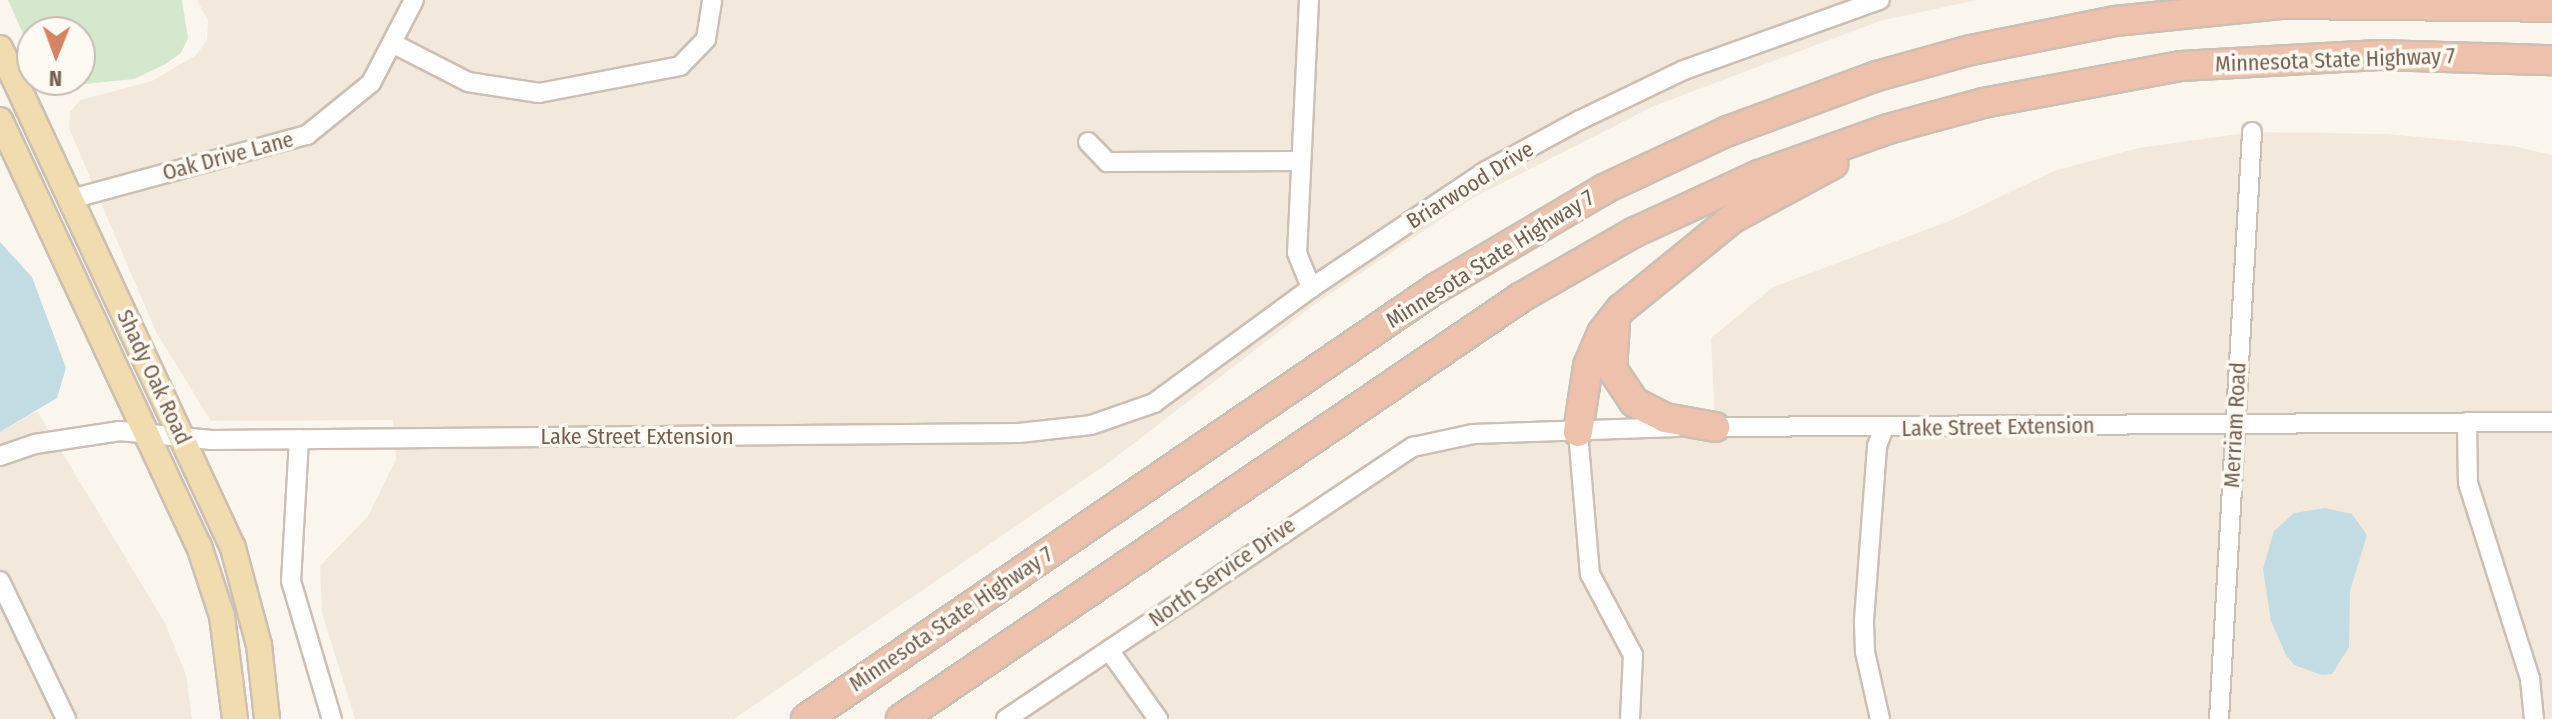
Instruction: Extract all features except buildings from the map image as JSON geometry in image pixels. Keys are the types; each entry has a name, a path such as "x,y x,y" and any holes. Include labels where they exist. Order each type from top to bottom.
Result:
{"highway":[{"path":"1971,50 2116,7 2159,0"},
{"name":"Minnesota State Highway 7","path":"806,719 1524,233 1728,131 1838,89 1971,50 2115,21 2226,8 2344,3 2552,7"},
{"name":"Minnesota State Highway 7","path":"901,719 1439,351 1573,266 1759,175 1888,129 1983,103 2105,77 2237,61 2379,55 2552,60"},
{"path":"1578,432 1588,366 1602,333 1621,309 1733,218 1851,154 1983,103"},
{"path":"1621,309 1610,355 1626,393 1646,411 1715,427"}],"main road":[{"name":"Shady Oak Road","path":"0,48 233,548 251,604 267,719"},
{"name":"Shady Oak Road","path":"0,120 147,435 212,583 228,649 235,719"}],"street":[{"name":"Oak Drive Lane","path":"71,199 307,135 371,83 414,0"},
{"path":"392,43 468,82 539,93 680,66 706,39 712,0"},
{"path":"1309,0 1298,161 1297,253 1311,288"},
{"name":"Briarwood Drive","path":"1091,425 1154,403 1311,288 1486,171 1580,120 1684,70 1880,0"},
{"name":"Merriam Road","path":"2219,719 2252,132"},
{"path":"1088,142 1107,162 1298,161"},
{"path":"2467,422 2468,483 2530,679 2534,719"},
{"name":"Lake Street Extension","path":"1444,437 1715,427 2552,422"},
{"name":"Lake Street Extension","path":"0,456 76,437 120,431 184,439 299,439 1019,433 1091,425"},
{"path":"1880,719 1865,652 1864,620 1877,446 1884,428"},
{"path":"1578,432 1590,574 1633,655 1630,719"},
{"name":"North Service Drive","path":"1006,719 1394,456 1444,437"},
{"path":"299,439 291,581 332,719"},
{"path":"0,581 66,719"},
{"path":"1109,650 1158,719"}],"shaded area":[{"path":"197,0 1977,0 1880,21 1654,106 1471,199 1315,304 1111,461 734,719 355,719 322,613 320,566 368,516 396,459 393,420 211,421 156,332 69,128 70,112 80,100 152,81 196,55 207,40 208,21"},
{"path":"2252,132 2387,134 2514,146 2552,155 2552,719 1006,719 1427,442 1715,427 1711,338 1773,287 1952,220 2054,171 2138,148"},
{"path":"37,411 165,623 186,675 192,719 0,719 0,432"}],"green space":[{"path":"8,0 182,0 188,38 181,53 166,64 134,79 96,83 96,16 16,18"}],"water":[{"path":"0,242 32,277 66,368 57,398 0,432"},
{"path":"2325,508 2352,514 2367,535 2350,591 2349,647 2332,674 2322,675 2294,665 2286,655 2271,621 2263,569 2274,531 2294,513"}]}
